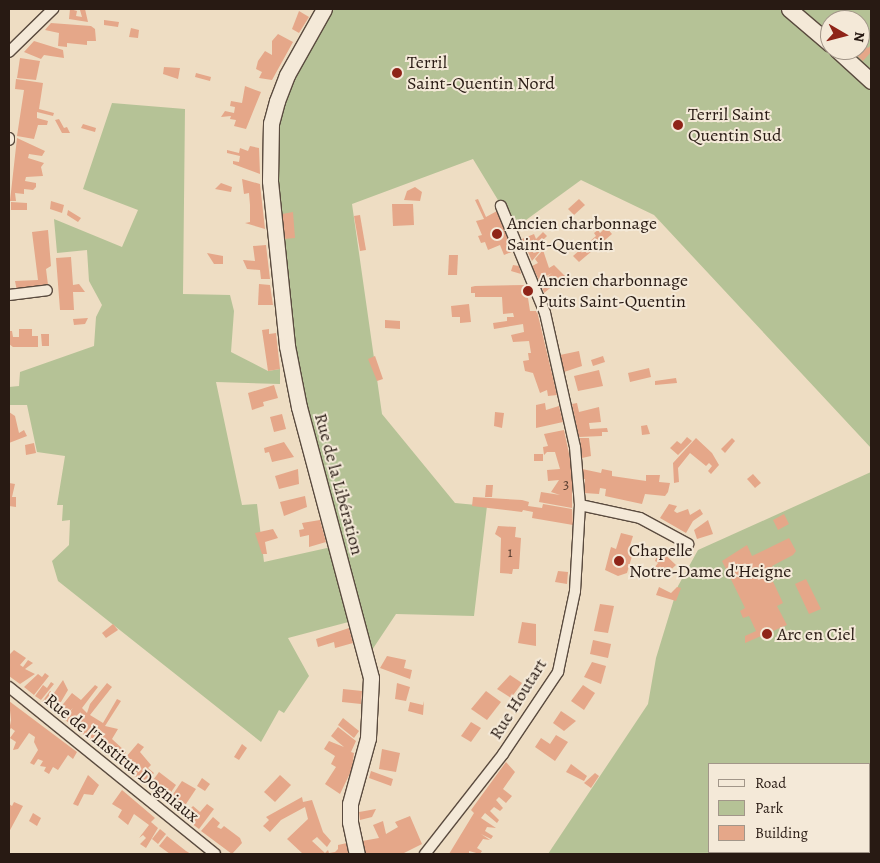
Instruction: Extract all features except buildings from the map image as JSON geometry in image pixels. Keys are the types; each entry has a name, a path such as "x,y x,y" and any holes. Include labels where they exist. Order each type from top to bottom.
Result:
{"street":[{"path":"9,52 53,9"},
{"name":"Rue de la Libération","path":"324,9 287,75 271,119 270,181 292,370 371,678 368,738 350,804 350,822 357,854"},
{"path":"789,9 820,35"},
{"path":"848,60 871,81"},
{"name":"Rue Houtart","path":"426,853 503,754 558,672 575,592 580,505 575,447 544,313 501,206"},
{"path":"9,295 47,290"},
{"path":"580,505 640,518 688,544"},
{"name":"Rue de l'Institut Dogniaux","path":"9,687 214,854"}],"green space":[{"path":"324,9 871,9 871,448 654,215 581,180 515,228 473,159 352,204 382,414 455,503 487,506 474,616 396,614 366,659 356,620 288,638 309,676 284,713 279,710 261,742 58,581 52,561 69,545 70,520 62,521 63,505 57,505 65,456 37,452 27,405 9,405 9,387 19,386 20,372 94,346 96,317 102,305 89,281 87,250 57,253 54,219 122,247 138,210 83,189 112,103 185,109 183,294 230,295 234,311 231,352 268,371 280,369 280,384 216,382 242,505 257,504 264,562 336,546 299,407 271,119"},
{"name":"Arc en Ciel","path":"871,472 871,854 548,854 648,704 656,658 678,586 698,550"}],"place":[{"name":"Terril Saint-Quentin Nord","path":"397,73"},
{"name":"Terril Saint Quentin Sud","path":"678,125"},
{"name":"Ancien charbonnage Saint-Quentin","path":"497,234"},
{"name":"Ancien charbonnage Puits Saint-Quentin","path":"528,291"},
{"name":"Chapelle Notre-Dame d'Heigne","path":"619,561"},
{"name":"Arc en Ciel","path":"767,634"}]}
